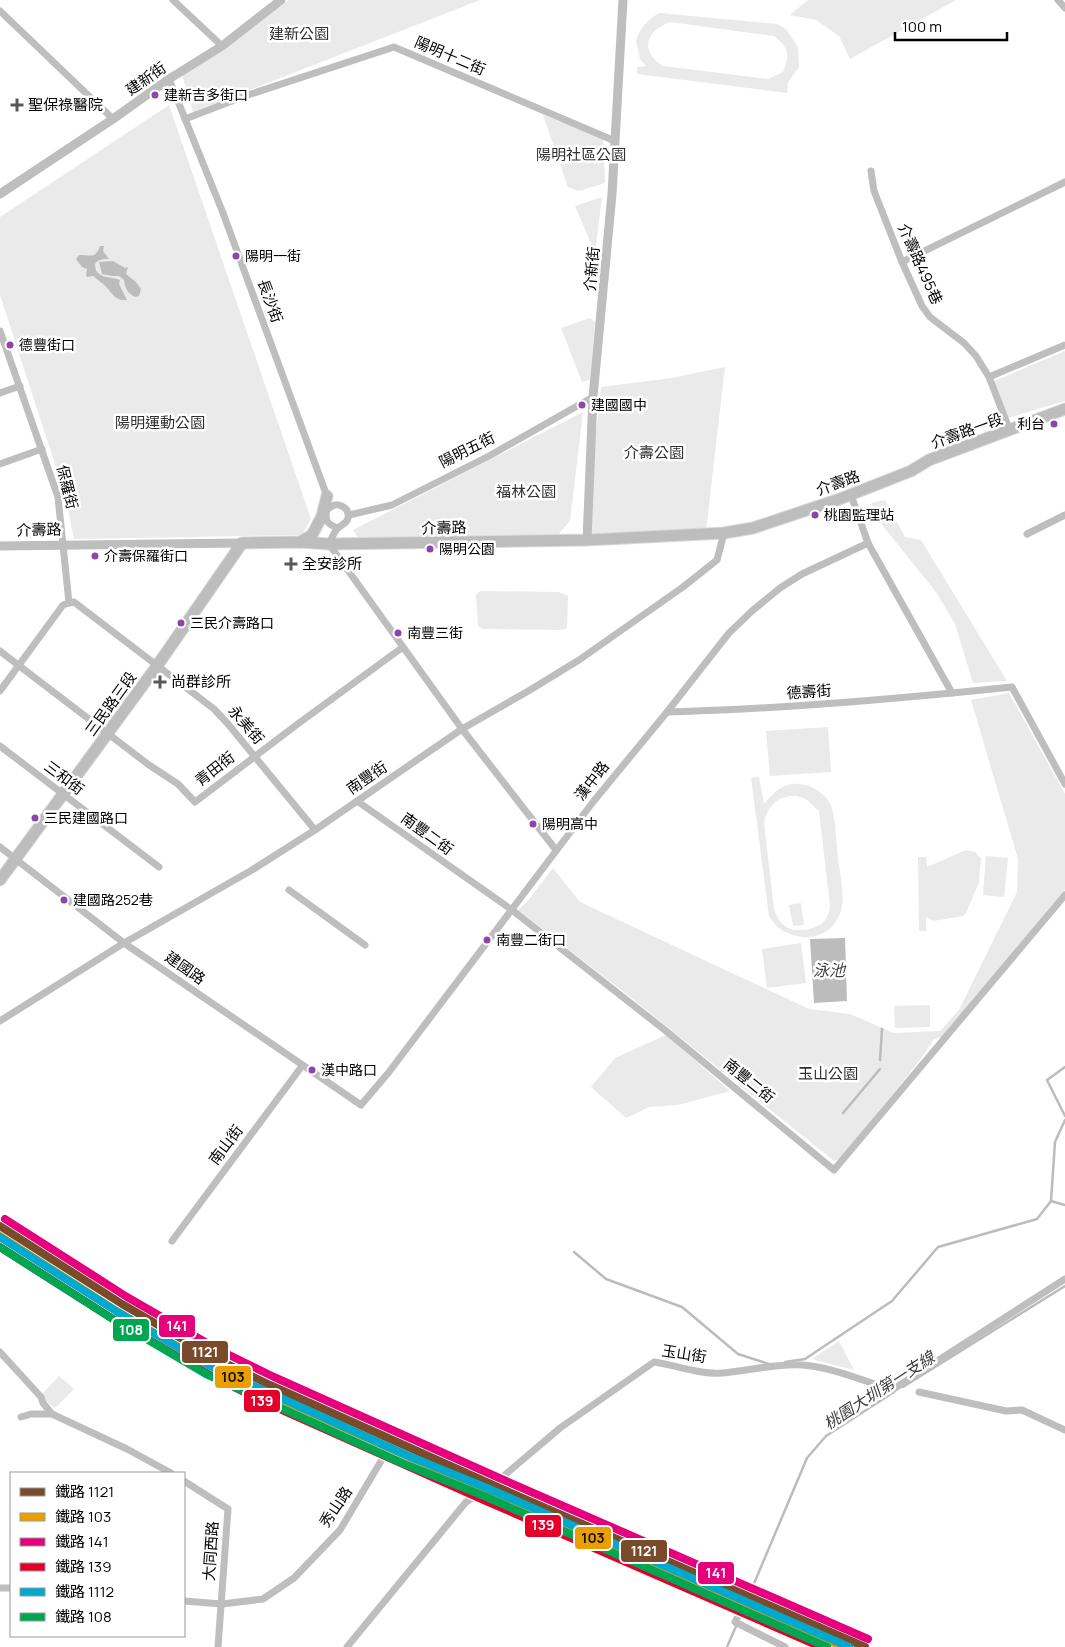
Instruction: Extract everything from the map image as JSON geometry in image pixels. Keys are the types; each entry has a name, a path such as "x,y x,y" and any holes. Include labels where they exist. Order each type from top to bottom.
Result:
{"main road":[{"name":"介壽路一段","path":"880,483 911,471 929,460 1065,409"},
{"name":"介壽路","path":"242,543 300,542 329,544 587,540 724,533 753,528 880,483"},
{"path":"300,542 312,535 329,501"},
{"name":"三民路三段","path":"0,880 157,666 242,543"}],"street":[{"path":"172,0 222,46"},
{"name":"建新街","path":"0,194 113,119 169,79 222,46 281,0"},
{"name":"介新街","path":"587,540 593,397 615,142 623,0"},
{"path":"1058,0 1065,8"},
{"path":"0,11 113,119"},
{"name":"陽明十二街","path":"185,119 245,96 394,47 615,142"},
{"name":"長沙街","path":"169,79 200,152 329,501 326,520 329,524 338,528"},
{"name":"介壽路495巷","path":"871,171 874,191 902,262 922,306 930,317 964,343 976,356 988,377 1010,431"},
{"path":"902,262 1065,182"},
{"name":"保羅街","path":"0,331 58,497 69,603"},
{"path":"988,377 1065,345"},
{"path":"0,393 20,386"},
{"name":"陽明五街","path":"349,514 392,505 489,456 593,397"},
{"path":"0,464 42,449"},
{"path":"851,494 868,543 952,693"},
{"path":"329,501 340,504 349,514 346,523 338,528 329,544 462,730 556,850"},
{"path":"1027,534 1065,515"},
{"name":"南豐街","path":"0,1021 124,943 197,900 243,876 315,830 462,730 579,660 684,587 717,560 724,533"},
{"name":"介壽路","path":"0,546 242,543"},
{"name":"漢中路","path":"361,1105 389,1072 556,850 729,633 780,588 802,574 868,543"},
{"name":"永美街","path":"69,603 74,602 214,709 315,830"},
{"path":"0,691 20,666 63,604 69,603"},
{"name":"青田街","path":"0,651 149,765 178,784 196,802 403,647"},
{"name":"德壽街","path":"667,712 800,706 1012,687 1065,784"},
{"name":"三和街","path":"0,746 159,867"},
{"name":"南豐二街","path":"357,801 512,910 658,1025 834,1170 1065,895"},
{"name":"建國路","path":"0,847 124,943 361,1105"},
{"path":"289,890 365,945"},
{"name":"南山街","path":"172,1241 302,1066"},
{"name":"玉山街","path":"347,1647 466,1502 493,1485 560,1428 654,1362 693,1370 721,1373 759,1367 800,1365 830,1369 892,1390 1065,1279"},
{"path":"0,1352 41,1397 43,1403 52,1414"},
{"path":"919,1392 1006,1411 1022,1410 1065,1430"},
{"path":"21,1417 32,1414 52,1414 127,1449 169,1472"},
{"name":"秀山路","path":"185,1601 222,1604 263,1598 294,1578 340,1530 384,1456 477,1494"},
{"name":"大同西路","path":"185,1482 228,1509 218,1647"},
{"path":"477,1494 740,1612 738,1623 780,1646"}],"green space":[{"name":"建新公園","path":"289,0 480,0 193,112 182,75"},
{"path":"808,0 956,0 850,59 839,36 816,20 790,15"},
{"path":"659,13 777,24 786,29 798,47 799,67 788,82 787,93 637,74 637,67 646,66 640,59 636,41 642,28","holes":["670,22 774,36 783,44 787,52 787,61 783,72 768,79 663,66 651,54 648,42 655,31"]},
{"name":"陽明運動公園","path":"169,105 311,519 302,535 74,539 65,495 0,295 0,217"},
{"name":"陽明社區公園","path":"543,115 603,138 605,183 579,191 568,187"},
{"path":"602,197 595,253 575,206"},
{"path":"590,318 595,322 590,380 582,382 561,328"},
{"path":"1065,351 1065,401 1008,418 992,382"},
{"name":"介壽公園","path":"725,367 706,531 585,537 601,387 672,378"},
{"name":"福林公園","path":"583,412 570,521 556,537 361,542 353,530"},
{"path":"885,500 905,537 921,540 1007,681 973,683 955,624 936,592 883,526 871,503"},
{"path":"480,591 559,592 568,596 567,628 562,630 483,629 478,626 476,595"},
{"name":"玉山公園","path":"1009,693 1065,794 1065,889 943,1037 934,1039 920,1060 841,1158 834,1161 629,996 518,910 527,902 553,868 580,902 809,1009 850,1014 894,1033 940,1031 959,1010 1017,892 1018,859 971,700"},
{"path":"828,727 831,772 770,776 766,731"},
{"path":"759,777 764,804 781,788 788,785 801,784 820,792 832,808 842,888 842,904 841,912 833,926 819,935 803,937 786,933 769,916 751,778","holes":["790,796 806,799 819,811 830,905 828,916 817,927 796,930 789,929 783,924 774,909 764,823 771,806 779,799"]},
{"path":"966,850 975,852 981,858 979,882 966,913 963,916 934,921 926,917 926,931 919,931 918,857 926,857 927,867"},
{"path":"986,856 1008,858 1004,897 983,895"},
{"path":"801,903 804,925 793,926 789,905"},
{"path":"801,943 806,983 767,988 762,949"},
{"path":"930,1005 930,1027 895,1028 894,1006"},
{"path":"666,1035 730,1091 678,1105 649,1107 626,1118 591,1087 615,1058"},
{"path":"839,1341 854,1370 812,1359"},
{"path":"59,1376 74,1389 55,1408 46,1401 43,1393"}],"water":[{"path":"100,246 104,246 103,251 109,259 98,261 95,264 96,269 100,275 120,280 119,284 127,300 116,297 93,276 87,277 87,269 82,267 76,259 79,255 95,255"},
{"path":"113,261 125,268 128,267 126,274 141,289 139,296 135,297 129,292 124,280 119,276 102,274 99,262"},
{"name":"泳池","path":"845,938 847,1001 814,1003 810,939"}],"waterway":[{"path":"880,1060 882,1029"},
{"path":"1065,1067 1047,1080 1065,1116"},
{"path":"843,1113 880,1069"},
{"path":"1065,1120 1055,1142 1051,1201 1065,1205"},
{"path":"785,1362 805,1359 892,1301 938,1247 1037,1219 1051,1201"},
{"path":"574,1252 606,1279 682,1307 738,1354 769,1364"},
{"name":"桃園大圳第一支線","path":"903,1387 1065,1286"},
{"name":"桃園大圳第一支線","path":"742,1612 807,1458 826,1436 894,1392"},
{"name":"桃園大圳第一支線","path":"727,1647 737,1624"}],"railway":[{"path":"0,1234 58,1264"}],"rail line":[{"name":"141","path":"5,1219 127,1297 219,1350 274,1377 497,1477 868,1639"},
{"name":"1121","path":"0,1226 122,1304 215,1358 270,1385 493,1485 865,1647"},
{"name":"103","path":"0,1236 118,1312 211,1366 266,1393 843,1647"},
{"name":"1112","path":"0,1237 116,1311 210,1366 406,1455 487,1488 849,1647"},
{"name":"139","path":"0,1247 113,1319 206,1373 262,1401 821,1647"},
{"name":"108","path":"0,1247 111,1318 206,1374 402,1463 484,1496 827,1647"}],"place":[{"name":"建新吉多街口","path":"155,95"},
{"name":"聖保祿醫院","path":"17,105"},
{"name":"陽明一街","path":"236,256"},
{"name":"德豐街口","path":"10,345"},
{"name":"建國國中","path":"582,405"},
{"name":"利台","path":"1054,424"},
{"name":"桃園監理站","path":"815,515"},
{"name":"陽明公園","path":"430,549"},
{"name":"介壽保羅街口","path":"95,556"},
{"name":"全安診所","path":"291,564"},
{"name":"三民介壽路口","path":"181,623"},
{"name":"南豐三街","path":"398,633"},
{"name":"尚群診所","path":"160,682"},
{"name":"三民建國路口","path":"35,818"},
{"name":"陽明高中","path":"533,824"},
{"name":"建國路252巷","path":"64,900"},
{"name":"南豐二街口","path":"487,940"},
{"name":"漢中路口","path":"312,1070"}]}
